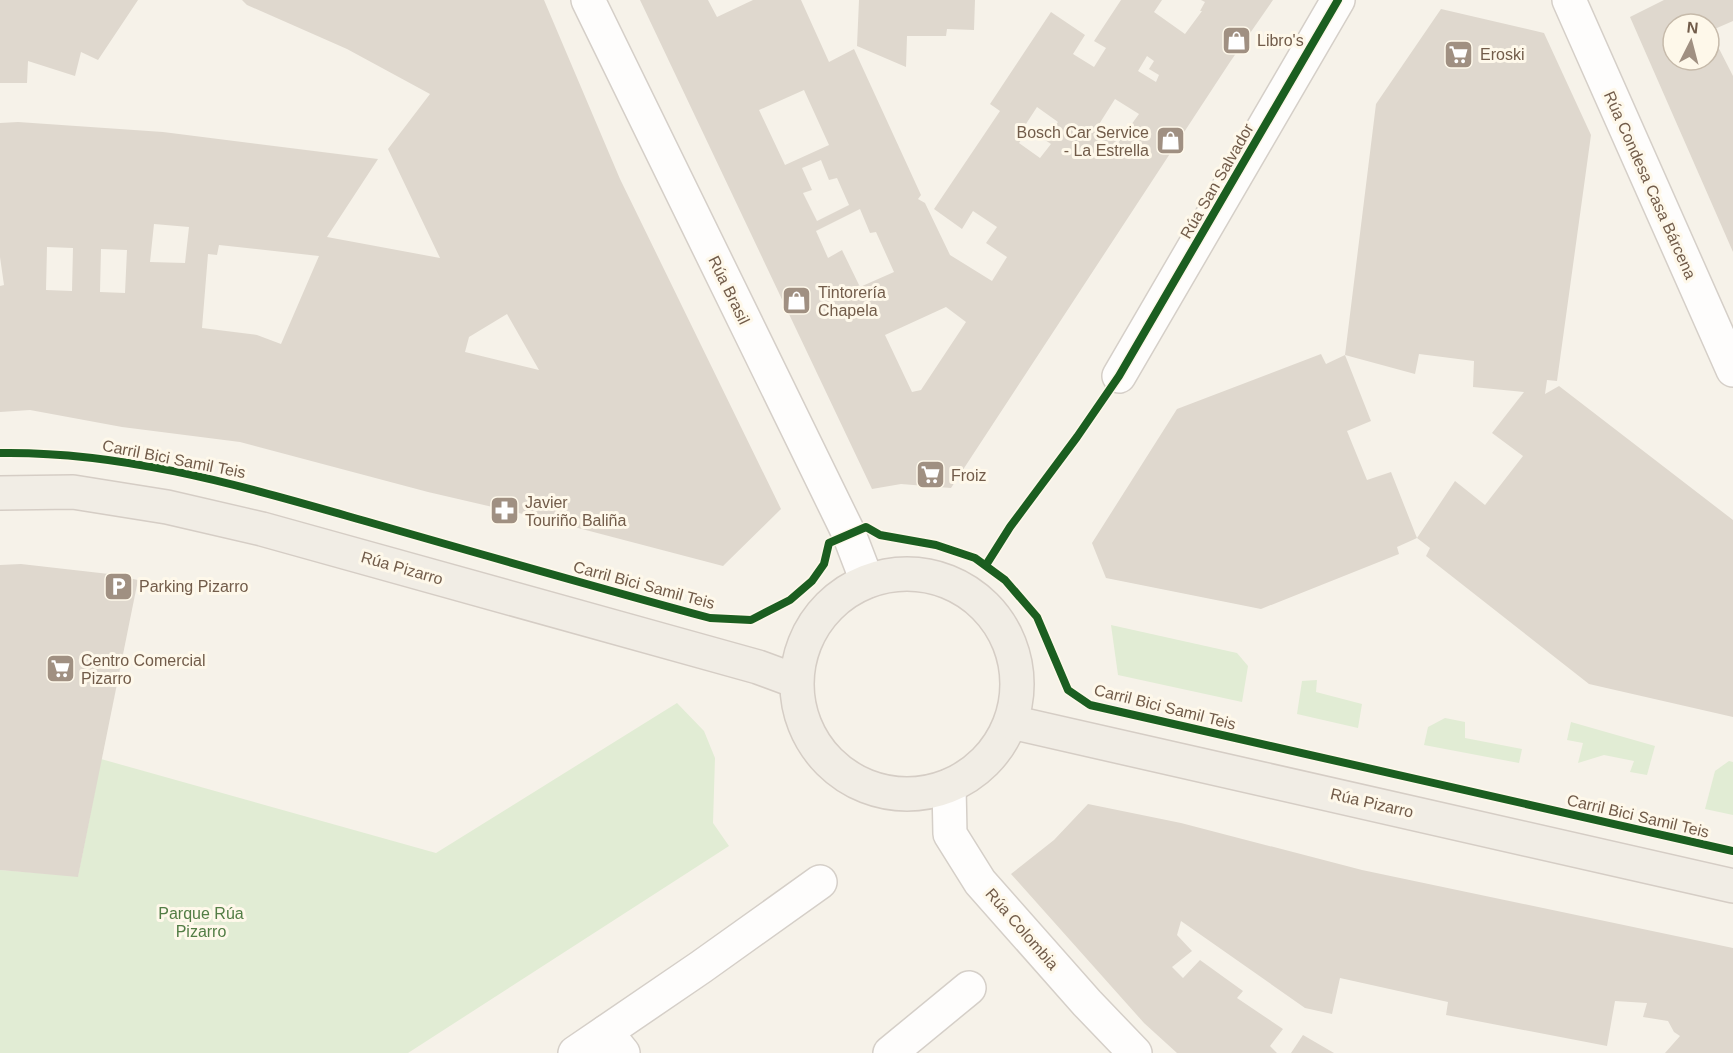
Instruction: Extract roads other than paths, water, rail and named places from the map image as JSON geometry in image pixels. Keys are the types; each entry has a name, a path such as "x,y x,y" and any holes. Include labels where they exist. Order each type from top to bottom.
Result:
{"main road":[{"name":"Rúa Pizarro","path":"0,493 73,492 167,507 262,529 758,667 796,681"},
{"path":"902,574 938,579 970,594 996,619 1013,651 1018,687 1011,722 1001,742 987,761 969,776 949,786 915,794 878,791 845,775 818,750 801,717 796,681 802,649 817,621 839,598 867,581 902,574"},
{"name":"Rúa Pizarro","path":"1011,722 1733,886"}],"street":[{"name":"Rúa Brasil","path":"588,0 849,534 867,581"},
{"name":"Rúa San Salvador","path":"1119,376 1338,0"},
{"name":"Rúa Condesa Casa Bárcena","path":"1569,0 1733,370"},
{"name":"Rúa Colombia","path":"949,786 950,834 980,882 1087,1003 1135,1053"},
{"path":"575,1053 615,1042 701,968 820,882"},
{"path":"890,1053 969,988"}],"place":[{"name":"Libro's","path":"1236,40"},
{"name":"Eroski","path":"1459,54"},
{"name":"Bosch Car Service - La Estrella","path":"1170,141"},
{"name":"Tintorería Chapela","path":"797,301"},
{"name":"Froiz","path":"930,475"},
{"name":"Javier Touriño Baliña","path":"504,511"},
{"name":"Parking Pizarro","path":"118,586"},
{"name":"Centro Comercial Pizarro","path":"60,669"}],"park label":[{"name":"Parque Rúa Pizarro","path":"201,922"}]}
